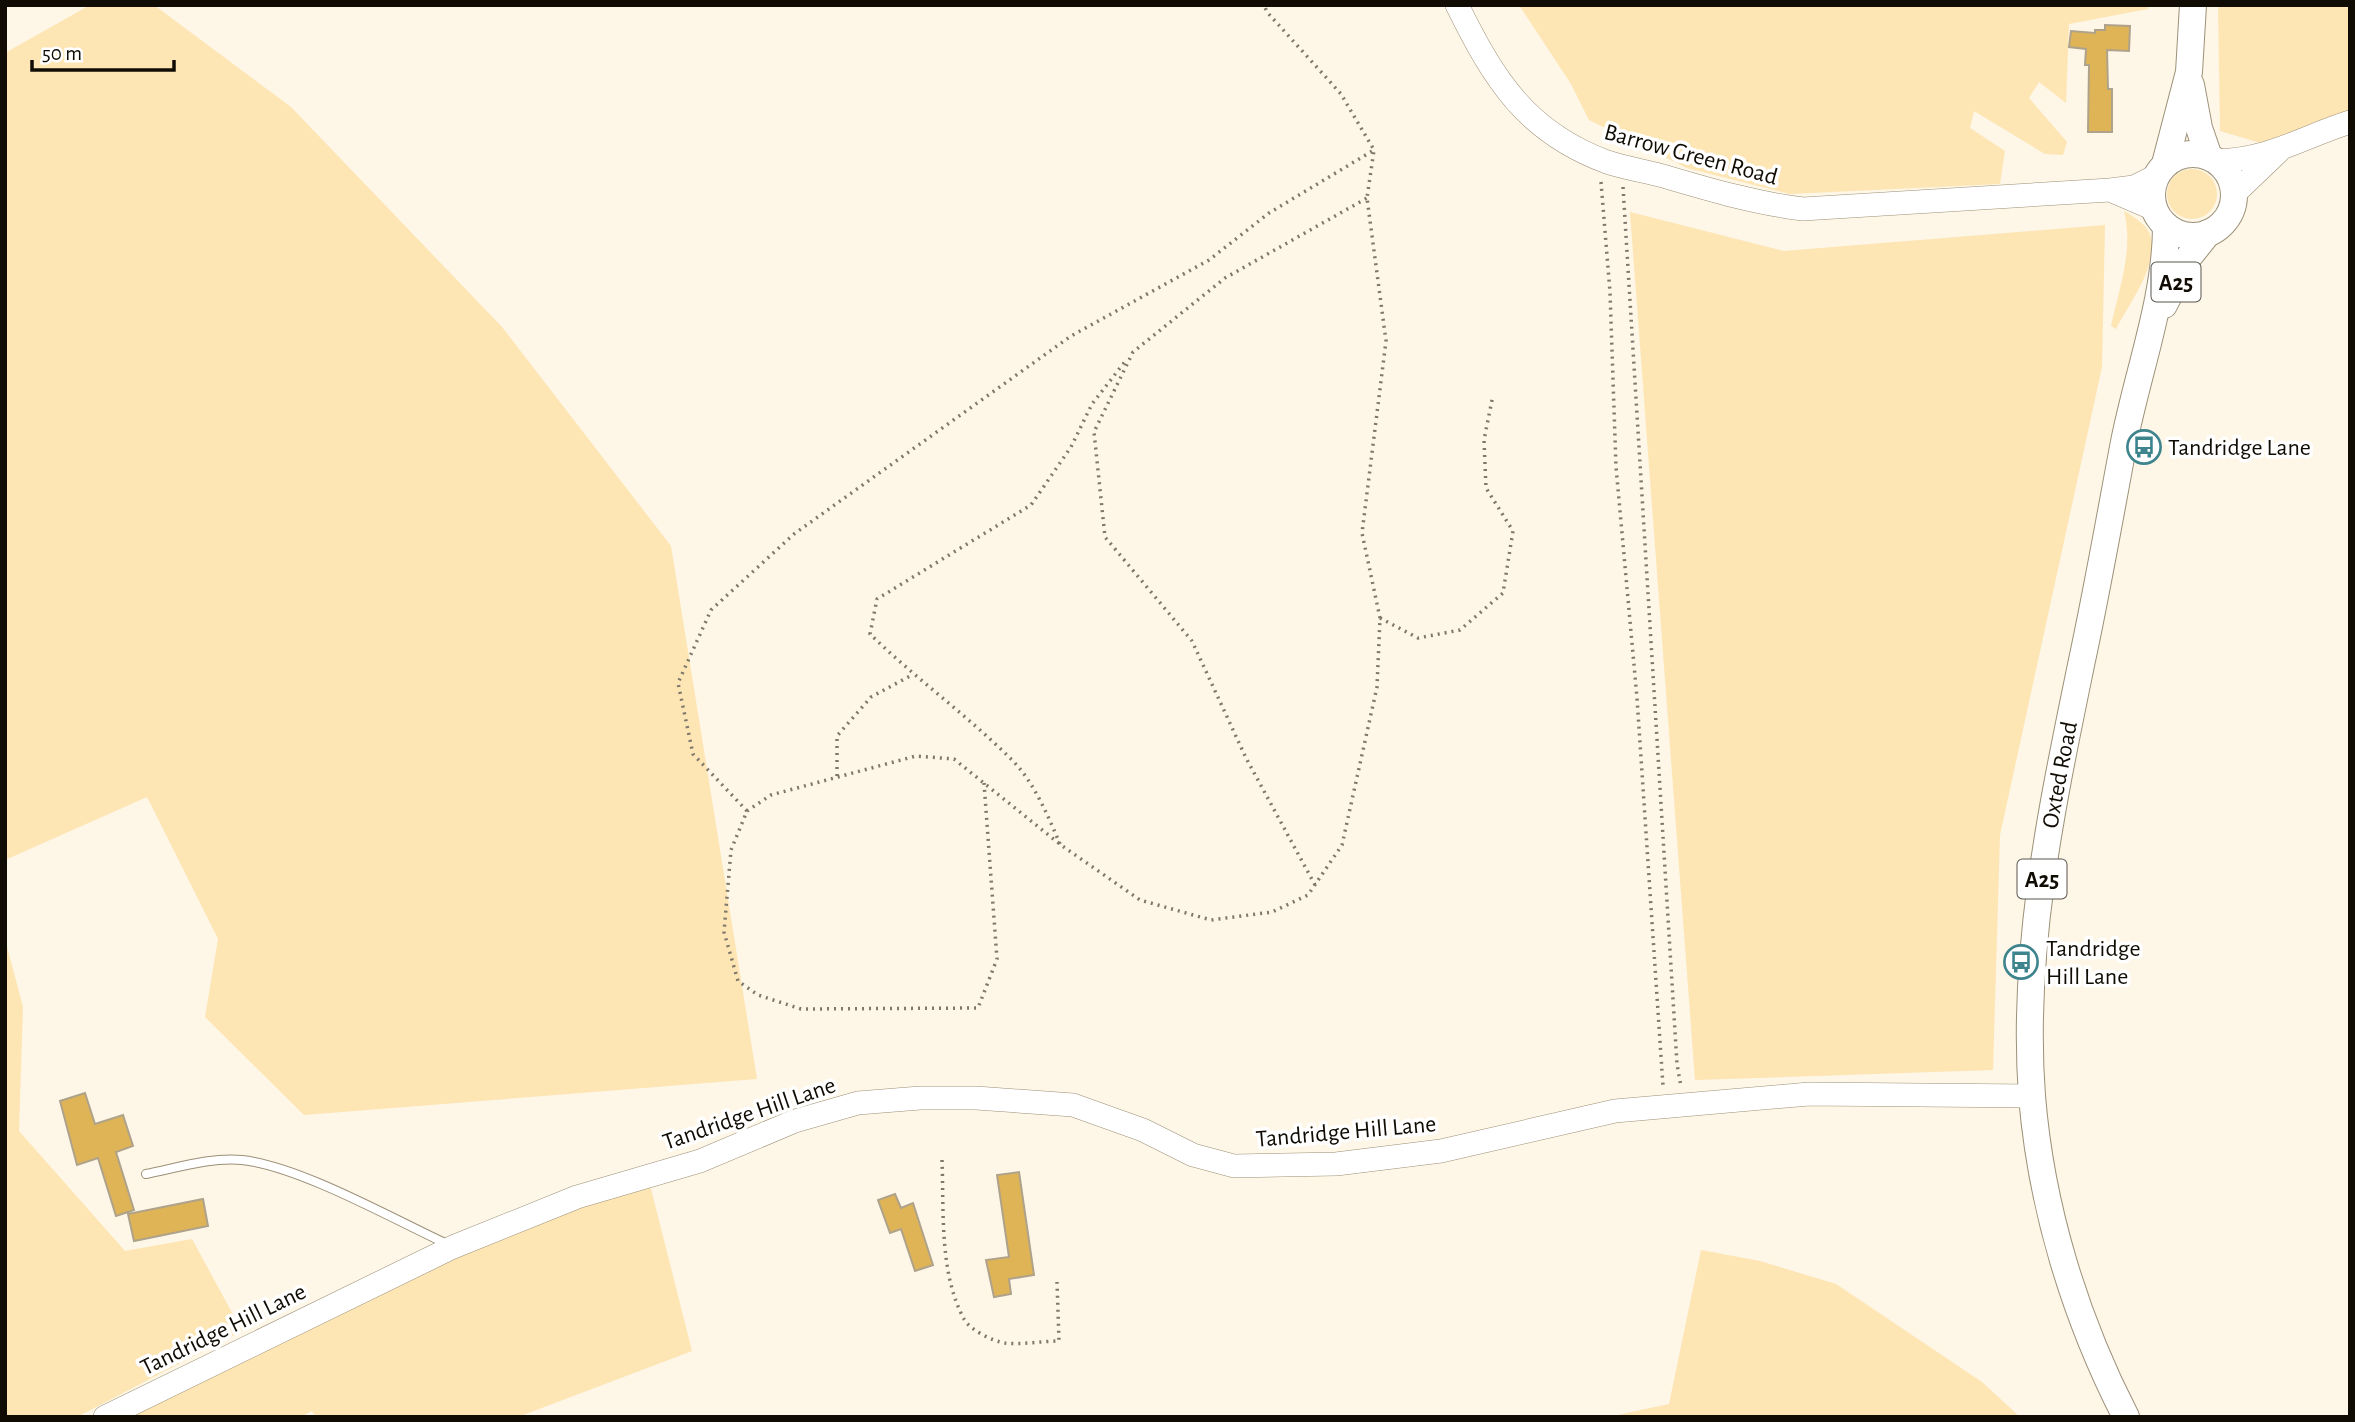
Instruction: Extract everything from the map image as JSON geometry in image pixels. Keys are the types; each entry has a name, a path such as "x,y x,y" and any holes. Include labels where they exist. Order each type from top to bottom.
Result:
{"main road":[{"path":"2189,72 2199,128 2212,159 2231,180 2234,194 2228,217 2208,233 2194,236 2178,233 2160,218 2152,195 2189,72 2193,5"},
{"path":"2160,170 2177,157 2195,153 2212,159"},
{"name":"Oxted Road","path":"2126,1417 2100,1366 2072,1290 2046,1191 2032,1096 2031,1002 2037,910 2058,778 2134,393 2166,253 2160,218"},
{"name":"Oxted Road","path":"2148,335 2188,258 2208,233"}],"street":[{"name":"Barrow Green Road","path":"1457,5 1504,90 1534,122 1562,143 1599,159 1753,202 1803,209 2110,190 2134,187 2160,170"},
{"path":"2212,159 2240,160 2279,151 2350,122"},
{"path":"2234,194 2279,151"},
{"name":"Barrow Green Road","path":"2110,190 2160,218"},
{"name":"Tandridge Hill Lane","path":"105,1417 453,1247 577,1197 700,1161 795,1121 858,1103 920,1098 976,1098 1073,1105 1143,1130 1193,1155 1234,1166 1336,1164 1441,1151 1615,1111 1809,1094 2032,1096"}],"lane":[{"path":"146,1174 216,1161 243,1160 310,1181 453,1247"}],"path":[{"path":"984,783 997,959 978,1008 800,1009 758,995 738,981 724,932 731,850 747,811 771,795 916,756 954,759 984,783 1061,845 1140,900 1211,920 1272,912 1308,895 1342,845 1377,687 1380,618 1362,533 1386,341 1367,198 1374,150 1341,94 1266,12 1264,5"},
{"path":"747,811 692,754 678,683 711,610 794,534 1072,336 1209,260 1269,213 1374,150"},
{"path":"1599,159 1610,292 1616,467 1675,1107"},
{"path":"1622,166 1677,1064 1675,1107"},
{"path":"1061,845 1043,806 1013,761 912,675 870,634 877,599 1031,505 1071,447 1092,404 1133,352 1225,278 1367,198"},
{"path":"1133,352 1094,432 1105,537 1192,641 1252,770 1315,885"},
{"path":"1380,618 1418,638 1460,630 1503,593 1513,531 1486,488 1484,440 1493,394"},
{"path":"837,777 837,736 871,697 912,675"},
{"path":"942,1160 946,1248 953,1287 965,1321 985,1336 1004,1343 1059,1341 1058,1282"}],"shaded area":[{"path":"90,5 154,5 291,107 502,327 671,546 757,1079 304,1115 205,1017 218,939 147,797 5,860 5,53"},
{"path":"1519,5 2148,5 2148,9 2069,24 2066,103 2039,82 2029,98 2067,142 2063,155 2045,154 1974,111 1970,128 2005,151 2000,184 1790,194 1687,168 1589,120 1571,84"},
{"path":"2218,5 2350,5 2350,120 2264,144 2220,131"},
{"path":"2182,170 2202,170 2216,184 2216,204 2202,218 2182,218 2168,204 2168,184"},
{"path":"2124,211 2147,229 2152,248 2141,284 2116,329 2111,326 2126,254 2127,225"},
{"path":"1630,212 1784,251 2105,225 2102,367 2000,835 1993,1070 1695,1080"},
{"path":"5,939 23,1007 19,1131 125,1251 192,1239 242,1331 77,1417 5,1417"},
{"path":"650,1185 692,1351 518,1417 316,1417 312,1411 300,1417 121,1417 315,1320 447,1259 581,1206"},
{"path":"1701,1250 1760,1261 1836,1284 1982,1382 2020,1417 1608,1417 1669,1404"}],"building":[{"path":"2105,25 2130,26 2129,51 2107,50 2108,89 2112,89 2112,132 2088,132 2089,65 2085,65 2086,49 2069,47 2071,31 2095,33 2095,30 2105,30"},
{"path":"85,1093 95,1124 123,1115 133,1146 116,1152 134,1210 116,1216 98,1158 77,1165 60,1101"},
{"path":"1019,1172 1034,1275 1009,1279 1011,1294 994,1297 986,1260 1009,1257 997,1175"},
{"path":"895,1194 901,1208 913,1203 933,1265 915,1271 901,1229 890,1233 878,1200"},
{"path":"203,1199 208,1226 134,1241 128,1214"}],"place":[{"name":"Tandridge Lane","path":"2144,447"},
{"name":"Tandridge Hill Lane","path":"2021,962"}]}
